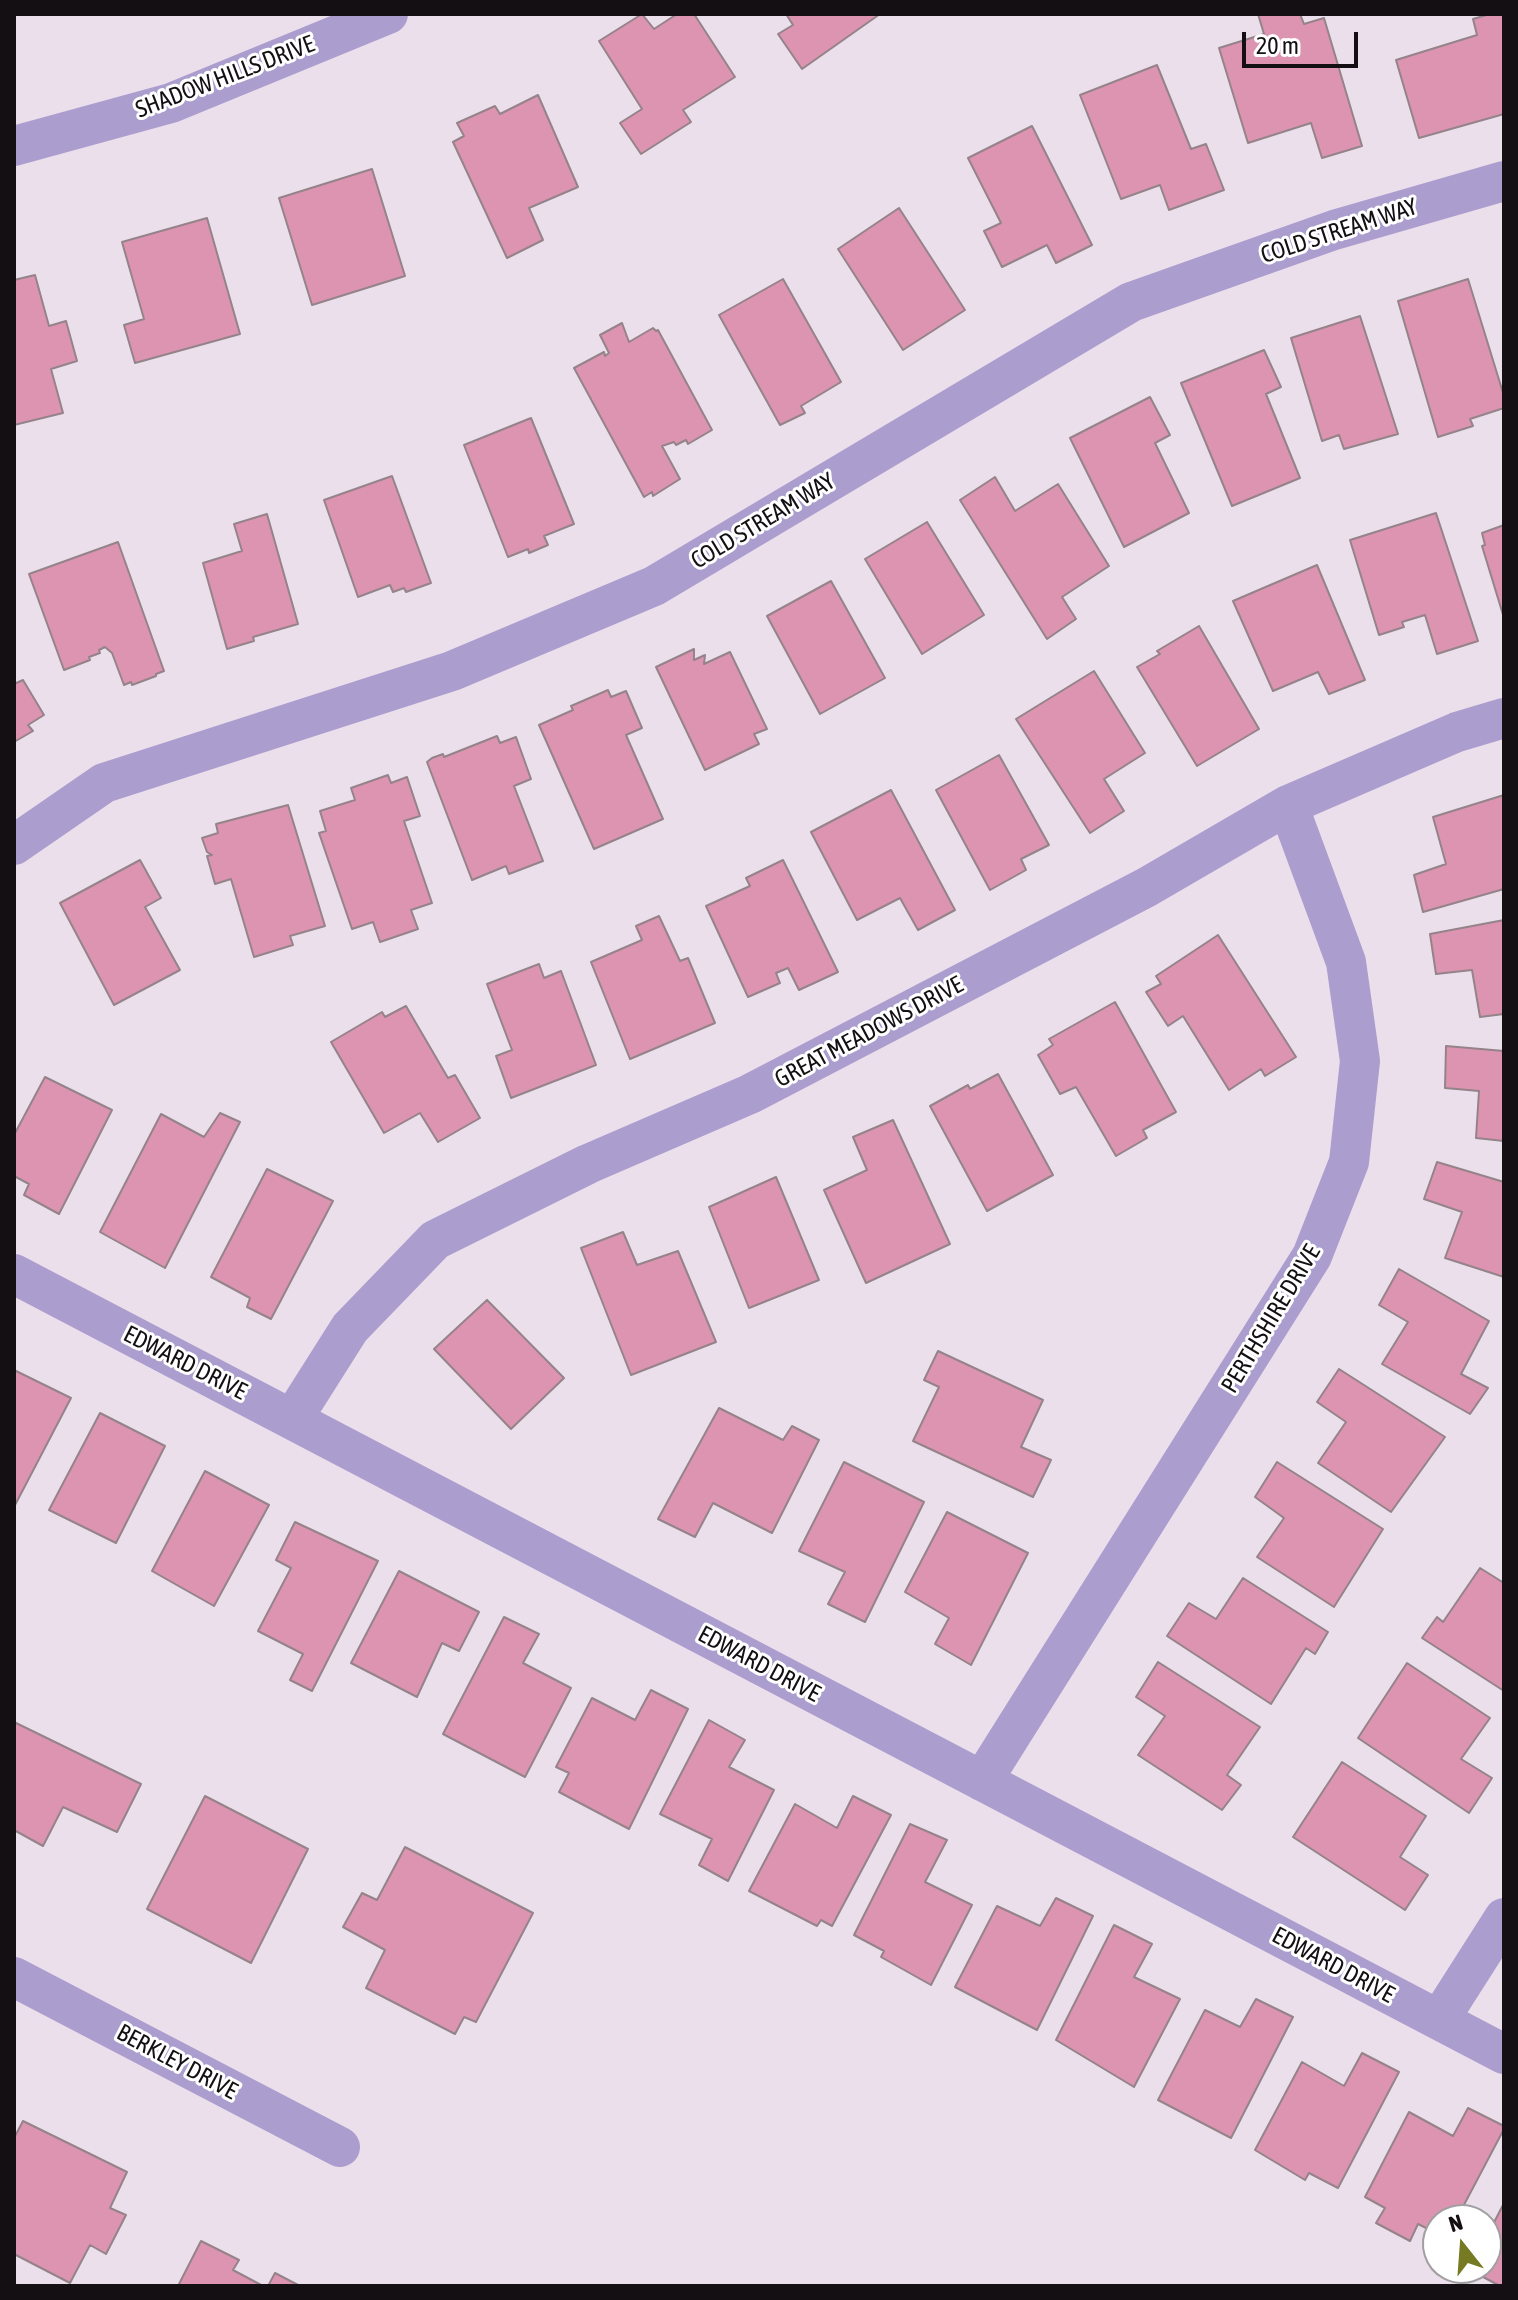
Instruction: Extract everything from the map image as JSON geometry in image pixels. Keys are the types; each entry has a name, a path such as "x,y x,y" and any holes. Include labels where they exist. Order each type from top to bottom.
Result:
{"street":[{"name":"SHADOW HILLS DRIVE","path":"14,146 171,103 388,14"},
{"name":"COLD STREAM WAY","path":"14,845 104,783 452,671 654,586 1131,302 1334,230 1504,181"},
{"name":"GREAT MEADOWS DRIVE","path":"293,1418 350,1328 435,1240 588,1164 750,1094 1147,887 1288,805 1457,732 1504,718"},
{"name":"PERTHSHIRE DRIVE","path":"982,1781 1312,1256 1349,1162 1360,1061 1346,962 1288,805"},
{"name":"EDWARD DRIVE","path":"14,1274 1504,2054"},
{"path":"1439,2020 1504,1918"},
{"name":"BERKLEY DRIVE","path":"14,1977 340,2147"}],"building":[{"path":"642,14 654,29 677,14 694,14 735,77 683,110 691,122 641,154 620,123 642,109 599,41"},
{"path":"786,14 880,14 802,69 778,34 793,25"},
{"path":"1258,14 1300,14 1304,24 1324,18 1362,146 1322,158 1311,123 1248,143 1219,48 1264,34"},
{"path":"1504,14 1504,114 1419,138 1396,60 1477,35 1473,19"},
{"path":"1157,65 1191,149 1206,144 1224,190 1169,210 1160,185 1121,199 1080,95"},
{"path":"538,95 578,187 529,208 543,240 507,258 453,142 464,136 457,123 495,106 500,114"},
{"path":"1032,126 1092,245 1056,263 1047,245 1002,267 984,231 1001,223 968,158"},
{"path":"372,169 405,276 312,305 279,198"},
{"path":"899,208 965,310 903,350 838,249"},
{"path":"207,218 240,334 135,363 124,325 144,319 122,242"},
{"path":"35,275 49,326 66,321 77,361 51,369 63,413 14,425 14,280"},
{"path":"783,279 841,382 801,406 805,413 780,425 719,315"},
{"path":"1468,279 1504,396 1504,408 1470,419 1473,426 1438,437 1398,301"},
{"path":"1360,316 1398,434 1344,449 1339,435 1322,441 1291,338"},
{"path":"622,323 629,342 653,328 658,330 712,430 688,444 686,440 676,445 674,442 662,446 680,479 653,496 652,492 644,497 574,368 604,352 605,356 609,353 600,335"},
{"path":"1264,350 1281,387 1266,394 1300,478 1232,506 1181,383"},
{"path":"1150,397 1170,435 1155,443 1189,513 1124,547 1070,438"},
{"path":"531,418 574,524 544,536 548,545 508,557 464,445"},
{"path":"392,476 431,583 406,592 404,588 393,592 390,585 358,597 324,500"},
{"path":"995,477 1015,511 1058,484 1109,566 1062,597 1076,619 1047,639 960,500"},
{"path":"1436,513 1478,641 1437,654 1425,615 1402,622 1404,627 1379,635 1350,540"},
{"path":"267,514 298,624 253,637 254,641 227,649 203,563 242,551 234,524"},
{"path":"927,522 984,615 922,654 865,559"},
{"path":"1504,525 1504,618 1482,546 1485,545 1482,533"},
{"path":"118,542 164,671 132,685 131,682 124,685 112,653 105,647 99,650 100,653 89,657 90,660 64,670 29,574"},
{"path":"1317,565 1365,680 1329,694 1318,672 1273,691 1233,601"},
{"path":"831,581 885,678 820,714 767,616"},
{"path":"1199,626 1259,729 1197,766 1137,667"},
{"path":"694,649 694,660 705,655 704,664 730,652 767,729 754,734 759,744 705,770 656,667"},
{"path":"1094,671 1145,753 1104,779 1124,811 1090,833 1016,719"},
{"path":"23,680 44,715 28,725 33,731 14,742 14,684"},
{"path":"608,690 611,697 626,691 642,728 626,735 663,819 594,849 539,725 573,710 571,706"},
{"path":"497,736 500,743 516,737 531,779 514,786 543,861 509,874 506,866 472,880 427,762"},
{"path":"999,755 1049,845 1021,859 1026,870 990,890 936,790"},
{"path":"388,775 391,783 407,777 420,816 404,821 432,903 411,910 418,929 380,942 373,922 352,929 319,833 326,831 320,811 355,800 351,788"},
{"path":"891,790 955,910 918,930 900,898 857,920 811,832"},
{"path":"1504,795 1504,889 1423,912 1414,875 1446,864 1433,817"},
{"path":"288,805 325,926 290,936 293,945 254,957 231,879 215,884 207,856 212,855 207,852 202,838 218,833 216,824"},
{"path":"140,860 161,898 145,907 180,970 114,1005 60,903"},
{"path":"783,860 838,972 799,990 788,968 776,973 780,983 748,997 706,906 750,886 746,878"},
{"path":"659,916 680,961 688,958 715,1023 630,1059 591,962 642,940 636,926"},
{"path":"1504,920 1504,1014 1480,1017 1472,970 1436,974 1430,934"},
{"path":"1218,935 1296,1057 1265,1076 1261,1069 1229,1090 1183,1016 1168,1026 1146,992 1161,984 1156,976"},
{"path":"539,964 544,978 561,971 596,1065 511,1098 496,1056 512,1050 487,984"},
{"path":"1115,1002 1176,1112 1143,1130 1147,1138 1116,1156 1076,1087 1060,1094 1038,1055 1053,1045 1049,1039"},
{"path":"406,1006 448,1078 455,1075 480,1118 438,1142 420,1113 384,1133 331,1042 382,1012 385,1017"},
{"path":"1446,1046 1504,1051 1504,1141 1476,1138 1479,1091 1445,1088"},
{"path":"998,1074 1053,1175 987,1211 930,1106 968,1085 970,1089"},
{"path":"45,1077 112,1110 59,1214 24,1195 29,1184 14,1176 14,1135"},
{"path":"220,1113 240,1122 165,1268 100,1232 161,1114 204,1137"},
{"path":"893,1120 950,1244 866,1283 824,1190 867,1170 853,1137"},
{"path":"1437,1162 1504,1182 1504,1277 1445,1258 1462,1212 1424,1199"},
{"path":"267,1169 333,1201 271,1319 247,1307 250,1298 211,1277"},
{"path":"776,1177 819,1280 749,1308 709,1207"},
{"path":"623,1232 637,1265 678,1251 716,1342 631,1375 581,1248"},
{"path":"1399,1269 1489,1321 1461,1374 1488,1388 1470,1414 1382,1364 1408,1322 1379,1305"},
{"path":"487,1300 564,1378 511,1429 434,1349"},
{"path":"938,1351 1043,1400 1021,1447 1051,1460 1033,1497 913,1441 939,1387 924,1380"},
{"path":"1339,1369 1445,1437 1391,1512 1318,1463 1346,1422 1317,1402"},
{"path":"14,1370 71,1398 14,1507"},
{"path":"719,1408 783,1440 792,1426 819,1440 772,1533 713,1503 695,1537 658,1519"},
{"path":"100,1413 165,1446 116,1543 49,1510"},
{"path":"844,1462 924,1502 865,1622 828,1604 845,1572 799,1551"},
{"path":"1277,1462 1383,1529 1334,1607 1257,1557 1284,1518 1255,1497"},
{"path":"205,1471 269,1505 214,1606 152,1571"},
{"path":"947,1512 1028,1553 971,1665 935,1644 949,1618 905,1592"},
{"path":"295,1522 378,1561 312,1691 290,1680 303,1654 258,1631 291,1568 276,1560"},
{"path":"1480,1568 1504,1583 1504,1691 1422,1638 1437,1617 1443,1622"},
{"path":"399,1571 479,1612 459,1651 442,1643 417,1697 351,1663"},
{"path":"1243,1578 1328,1632 1315,1654 1306,1648 1271,1704 1167,1636 1189,1603 1216,1619"},
{"path":"504,1617 539,1634 523,1663 571,1688 525,1777 443,1734"},
{"path":"1158,1662 1260,1727 1227,1775 1241,1785 1222,1810 1138,1755 1165,1716 1136,1697"},
{"path":"1407,1663 1490,1718 1461,1759 1492,1778 1469,1813 1358,1738"},
{"path":"651,1690 688,1709 629,1829 559,1792 569,1773 556,1767 592,1698 635,1720"},
{"path":"709,1720 745,1740 729,1767 774,1790 728,1881 699,1865 712,1839 660,1814"},
{"path":"14,1722 141,1784 117,1832 63,1807 43,1846 14,1830"},
{"path":"1342,1762 1426,1816 1400,1857 1428,1875 1405,1910 1293,1837"},
{"path":"205,1796 308,1849 251,1963 147,1909"},
{"path":"853,1796 891,1815 832,1926 821,1920 817,1926 749,1891 795,1804 837,1828"},
{"path":"910,1824 947,1840 925,1882 972,1905 931,1985 881,1957 884,1951 854,1935"},
{"path":"405,1847 533,1913 476,2022 464,2017 455,2034 366,1988 385,1950 343,1927 362,1893 377,1900"},
{"path":"1056,1898 1093,1916 1037,2030 955,1987 997,1906 1040,1926"},
{"path":"1114,1925 1152,1944 1134,1977 1180,1999 1134,2087 1056,2040"},
{"path":"1256,1999 1293,2017 1231,2138 1158,2100 1205,2010 1240,2027"},
{"path":"1362,2053 1399,2072 1338,2188 1309,2173 1305,2180 1255,2150 1302,2062 1344,2086"},
{"path":"1468,2108 1504,2126 1464,2204 1422,2204 1422,2226 1418,2224 1410,2241 1376,2223 1385,2208 1365,2197 1409,2112 1453,2136"},
{"path":"23,2121 127,2172 110,2208 126,2215 106,2254 90,2245 70,2283 14,2254 14,2138"},
{"path":"1504,2203 1504,2286 1500,2286 1496,2284 1502,2284"},
{"path":"201,2241 239,2260 233,2270 263,2286 178,2286"},
{"path":"275,2273 300,2286 268,2286"}]}
